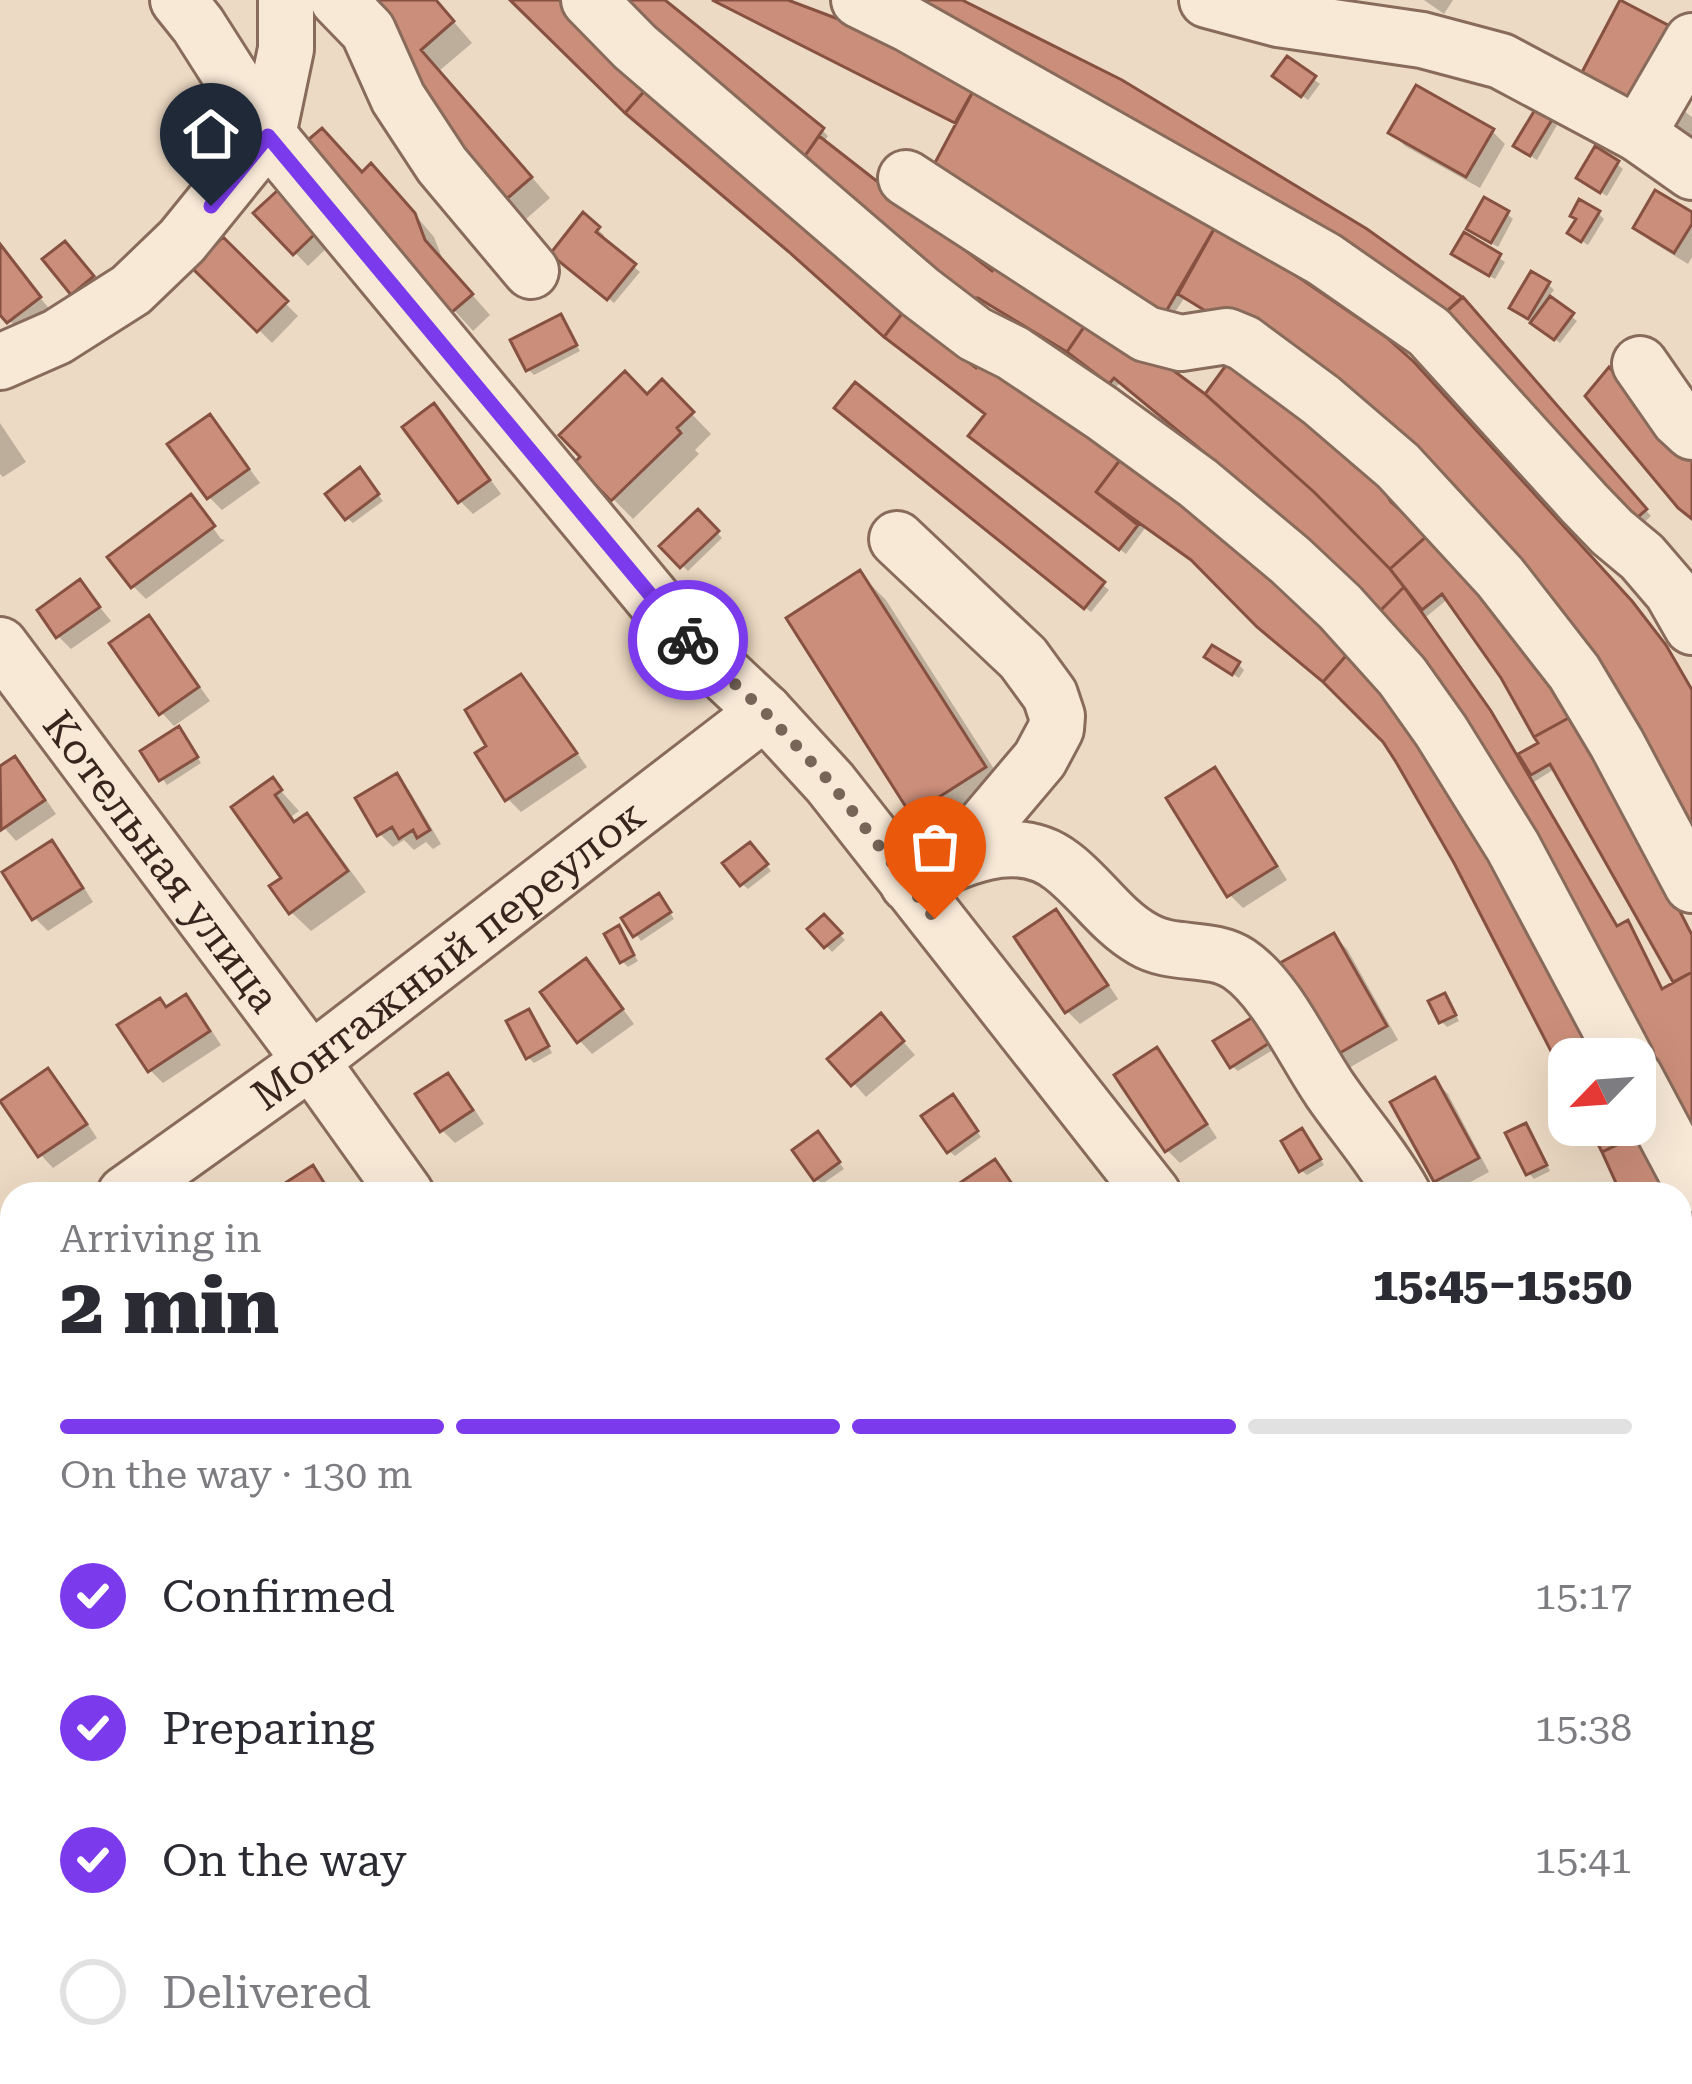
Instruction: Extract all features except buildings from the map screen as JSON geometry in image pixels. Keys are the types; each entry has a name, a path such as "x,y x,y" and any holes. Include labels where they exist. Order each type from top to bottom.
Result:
{"street":[{"path":"178,0 268,136 684,636 830,782 930,873 1145,1182"},
{"path":"0,361 57,337 131,290 182,241 268,136 286,49 286,0"},
{"path":"338,0 368,32 398,98 442,166 531,271"},
{"path":"589,0 634,47 920,292 975,334 1013,353 1102,412 1198,483 1340,607 1402,676 1441,731 1513,847 1615,1038"},
{"path":"859,0 1324,259 1430,332 1584,503 1657,574 1692,626"},
{"path":"1207,0 1278,19 1422,40 1502,61 1638,134 1692,172"},
{"path":"1638,134 1692,41"},
{"path":"906,178 1146,334 1181,343 1227,336 1244,343 1399,466 1500,577 1574,672 1692,885"},
{"path":"1640,364 1692,432"},
{"path":"897,539 1023,658 1050,695 1057,716 1056,729 1031,772 930,873"},
{"name":"Котельная улица","path":"0,645 397,1182"},
{"name":"Монтажный переулок","path":"141,1182 311,1061 765,712"},
{"path":"930,873 992,850 1030,851 1063,866 1138,937 1155,946 1220,955 1237,963 1288,1022 1322,1079 1396,1182"},
{"path":"1656,1116 1691,1182"}],"way so far":[{"path":"688,640 830,782 935,919"}],"route":[{"path":"211,206 268,136 688,640"}]}
